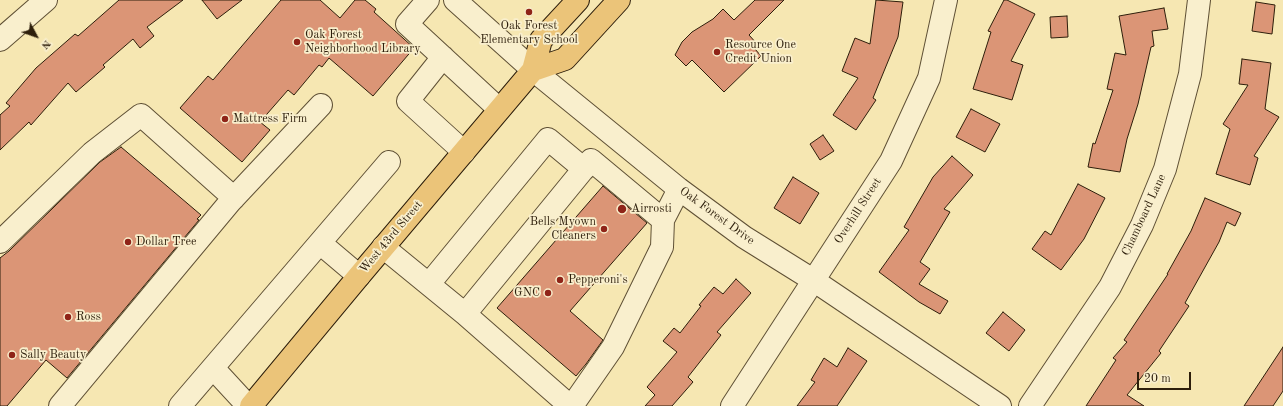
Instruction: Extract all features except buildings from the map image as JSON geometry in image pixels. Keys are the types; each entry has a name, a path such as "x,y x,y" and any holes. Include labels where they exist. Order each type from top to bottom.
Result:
{"main road":[{"name":"West 43rd Street","path":"251,406 533,70 541,40 578,0"},
{"path":"533,70 565,59 618,0"}],"street":[{"path":"0,40 46,0"},
{"path":"428,0 407,24 499,110"},
{"name":"Oak Forest Drive","path":"455,0 533,70 612,135 744,237 813,280 1000,406"},
{"name":"Overhill Street","path":"732,406 891,161 929,78 946,0"},
{"name":"Chamboard Lane","path":"1030,406 1110,287 1145,218 1166,169 1190,74 1198,0"},
{"path":"443,57 408,101 464,152"},
{"path":"60,406 234,198 321,105"},
{"path":"0,242 92,153 141,115 234,198"},
{"path":"465,314 612,135"},
{"path":"432,287 433,280 548,139 588,165 663,220"},
{"path":"180,406 389,162"},
{"path":"383,247 465,314 571,406 613,347 662,247 663,220 680,189"},
{"path":"320,243 359,276"},
{"path":"212,368 248,406"},
{"path":"44,406 47,403 51,406"}],"place":[{"name":"Oak Forest Elementary School","path":"529,12"},
{"name":"Oak Forest Neighborhood Library","path":"297,42"},
{"name":"Resource One Credit Union","path":"717,52"},
{"name":"Mattress Firm","path":"225,119"},
{"name":"Airrosti","path":"622,209"},
{"name":"Bells Myown Cleaners","path":"604,229"},
{"name":"Dollar Tree","path":"128,242"},
{"name":"Pepperoni's","path":"560,280"},
{"name":"GNC","path":"548,293"},
{"name":"Ross","path":"68,317"},
{"name":"Sally Beauty","path":"12,355"}]}
